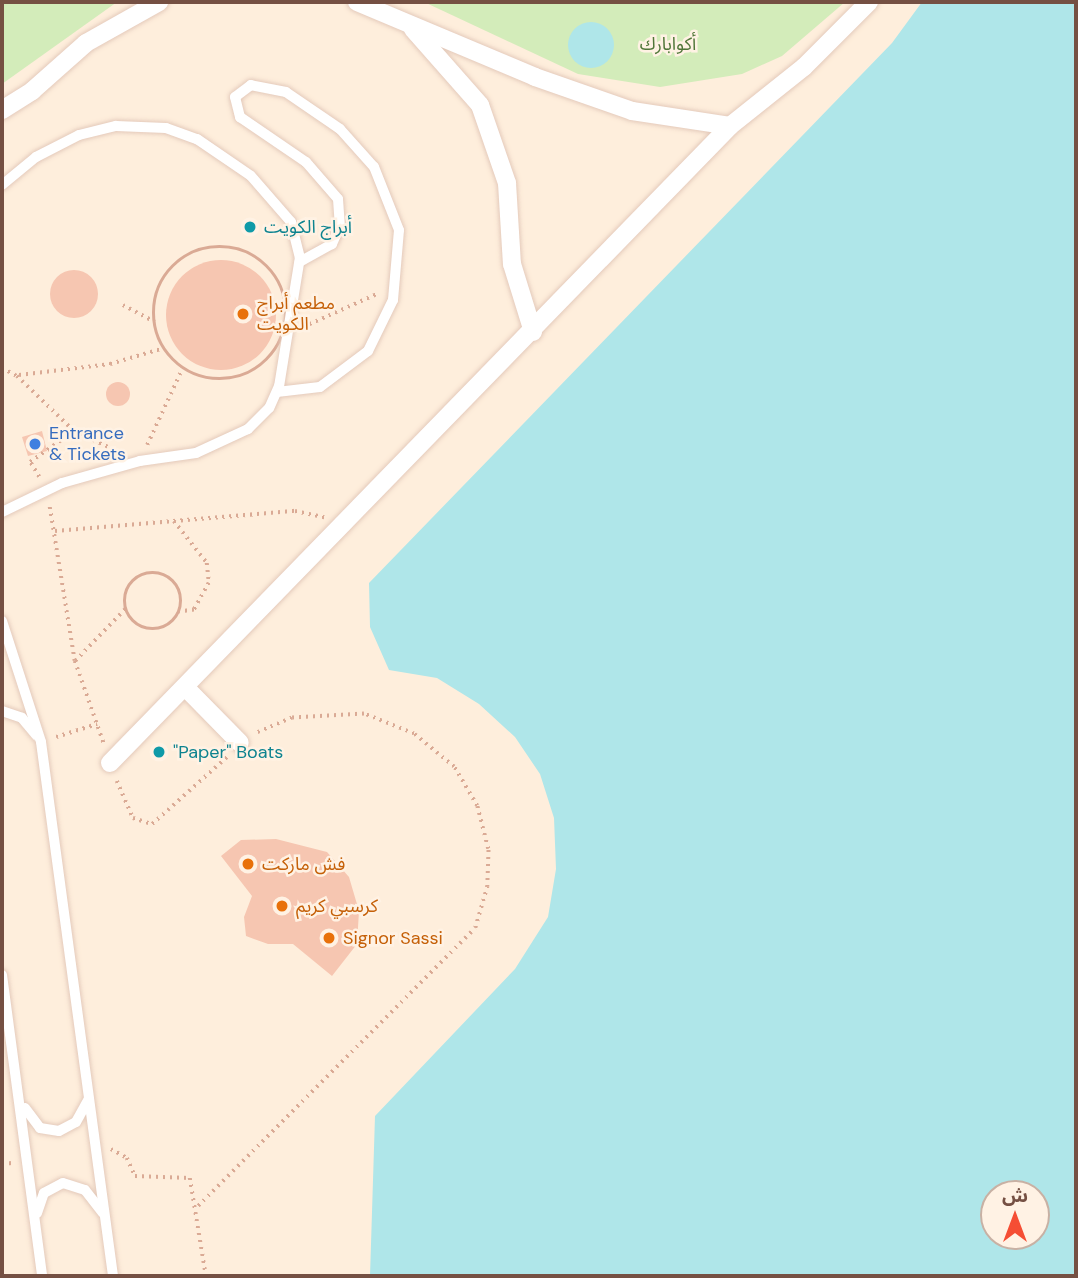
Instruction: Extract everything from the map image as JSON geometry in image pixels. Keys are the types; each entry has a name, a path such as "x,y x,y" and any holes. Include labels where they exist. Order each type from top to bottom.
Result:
{"street":[{"path":"2,110 32,91 86,43 159,2"},
{"path":"357,2 632,111 692,125 730,127"},
{"path":"110,763 730,127 804,67 869,2"},
{"path":"410,25 480,105 507,183 512,264 533,332"},
{"path":"184,687 240,743"}],"lane":[{"path":"277,392 308,391 350,369 383,326 397,285 397,215 374,167 340,129 310,107 274,87 251,85 235,97 240,117 306,162 338,199 340,226 332,244 300,262"},
{"path":"2,186 36,157 79,135 116,127 166,128 197,139 251,176 291,222 300,262 277,392 261,418 237,436 195,453 140,461 46,489 2,512"},
{"path":"2,621 41,742 113,1276"},
{"path":"2,710 22,718 41,742"},
{"path":"2,975 42,1276"},
{"path":"20,1099 34,1124 59,1131 81,1116 90,1093"},
{"path":"36,1228 41,1198 63,1183 85,1190 106,1218"}],"path":[{"path":"286,335 286,307 277,279 256,258 228,247 189,255 173,267 161,283 155,322 164,348 183,367 220,379 240,376 272,354 286,335 397,285"},
{"path":"123,304 155,322"},
{"path":"17,376 110,364 164,348"},
{"path":"2,368 17,376 74,431 140,461 183,367"},
{"path":"74,431 30,462 46,489 75,661 110,763 133,818 152,824 240,743 292,718 364,714 414,734 454,768 477,806 488,849 487,887 475,928 198,1206"},
{"path":"55,531 295,511 346,522"},
{"path":"126,608 133,620 158,628 179,612 194,610 209,583 206,563 174,521"},
{"path":"75,661 126,608 134,580 148,573 175,583 179,612"},
{"path":"41,742 97,724"},
{"path":"96,1141 127,1158 135,1175 191,1178 198,1206 206,1276"}],"green space":[{"path":"2,2 117,2 2,84"},
{"name":"أكوابارك","path":"424,2 845,2 782,56 742,74 660,87 578,74"}],"water":[{"path":"922,2 1076,2 1076,1276 370,1276 375,1116 515,969 548,917 556,869 554,818 540,774 515,737 479,704 437,678 389,670 370,627 369,583 892,43"},
{"path":"591,22 607,29 614,45 607,61 591,68 575,61 568,45 575,29"}],"building":[{"path":"221,260 242,264 260,276 272,294 276,315 272,336 260,354 242,366 221,370 200,366 182,354 170,336 166,315 170,294 182,276 200,264"},
{"path":"74,270 91,277 98,294 91,311 74,318 57,311 50,294 57,277"},
{"path":"118,382 127,385 130,394 127,403 118,406 109,403 106,394 109,385"},
{"name":"Entrance & Tickets","path":"42,431 47,451 28,456 22,437"},
{"path":"276,839 327,852 349,877 359,911 357,944 332,976 293,944 268,944 246,936 244,917 252,896 221,856 241,840"}],"place":[{"name":"أبراج الكويت","path":"250,227"},
{"name":"مطعم أبراج الكويت","path":"243,314"},
{"name":"Entrance & Tickets","path":"35,444"},
{"name":"\"Paper\" Boats","path":"159,752"},
{"name":"فش ماركت","path":"248,864"},
{"name":"كرسبي كريم","path":"282,906"},
{"name":"Signor Sassi","path":"329,938"}]}
